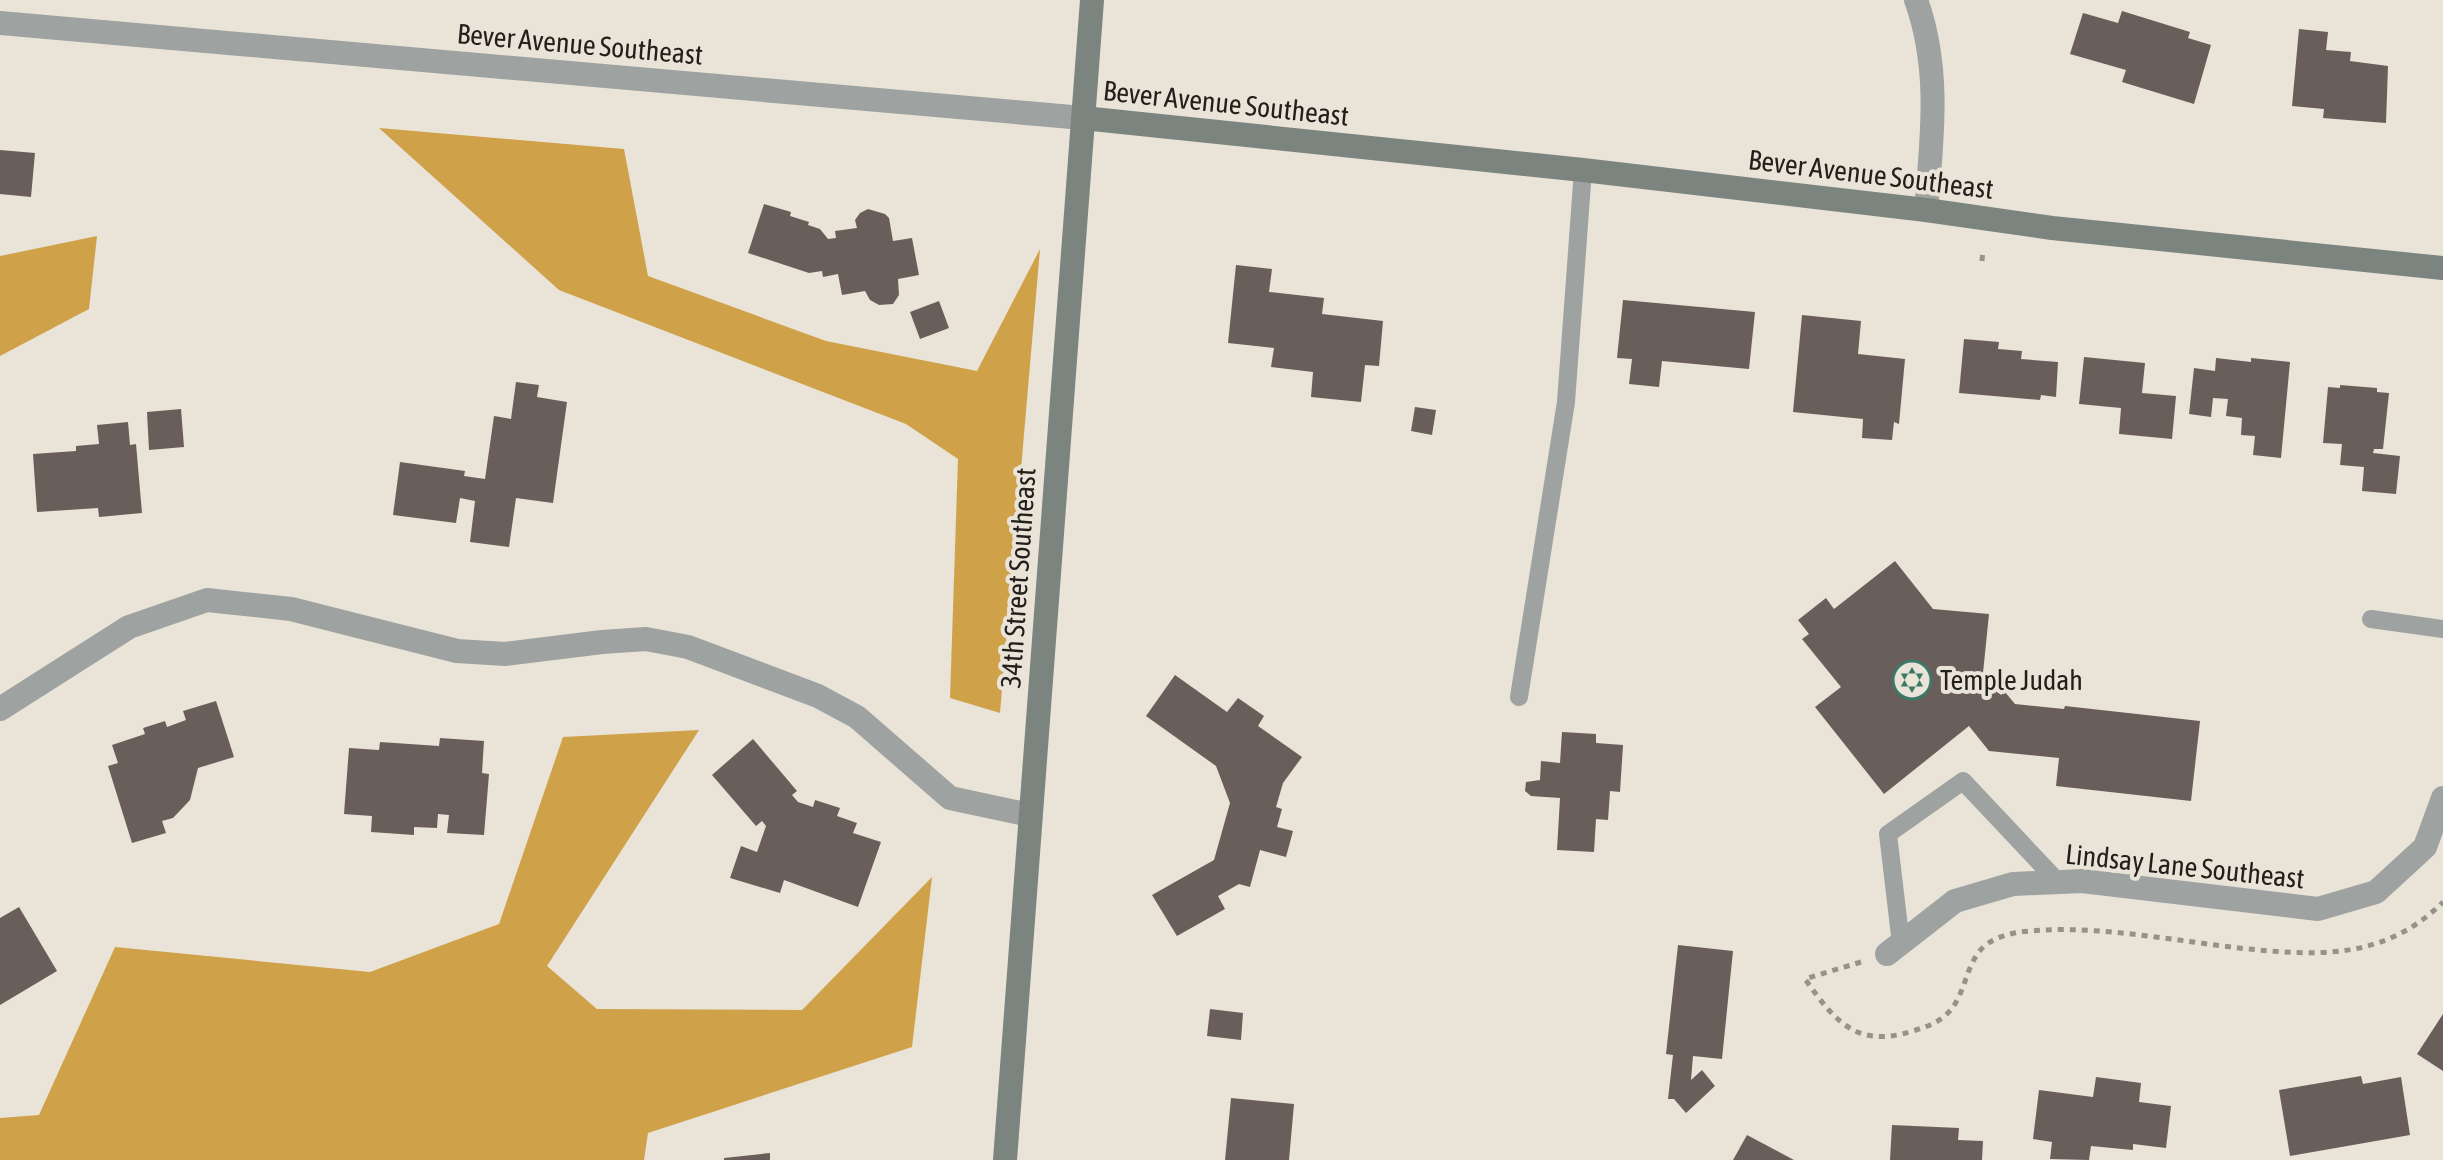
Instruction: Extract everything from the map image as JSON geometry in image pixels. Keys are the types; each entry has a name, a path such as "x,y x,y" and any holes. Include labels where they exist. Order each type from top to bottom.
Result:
{"street":[{"name":"34th Street Southeast","path":"1005,1160 1092,0"},
{"path":"1916,0 1926,27 1934,109 1926,210"},
{"name":"Bever Avenue Southeast","path":"0,23 1083,118 1583,170 2052,228 2443,268"},
{"path":"0,709 129,627 207,600 291,609 457,651 505,654 646,639 688,647 818,696 857,717 950,798 1030,815"},
{"name":"Lindsay Lane Southeast","path":"1894,949 1955,901 2013,884 2082,881 2318,909 2376,892 2425,847 2443,798"}],"lane":[{"path":"1519,697 1566,402 1583,170"},
{"path":"2371,619 2443,629"},
{"path":"1894,949 1888,834 1963,781 2058,882"}],"path":[{"path":"1982,261 1983,244"},
{"path":"1894,949 1805,979 1831,1016 1845,1027 1859,1034 1894,1037 1932,1025 1943,1018 1953,1007 1976,955 1986,944 2001,936 2075,930 2287,953 2330,953 2371,946 2399,935 2443,902"}],"shaded area":[{"path":"379,128 624,149 648,276 826,341 977,371 1040,249 1000,713 950,698 958,459 906,424 559,290"},
{"path":"97,236 89,309 0,356 0,256"},
{"path":"699,730 547,966 597,1009 802,1010 932,877 912,1047 648,1133 644,1160 0,1160 0,1118 39,1115 115,947 370,972 499,924 563,737"}],"building":[{"path":"2122,11 2190,32 2188,38 2211,45 2194,104 2122,82 2126,70 2070,54 2083,13 2118,23"},
{"path":"2299,29 2328,32 2326,50 2351,52 2350,61 2388,66 2386,123 2323,118 2324,109 2292,106"},
{"path":"0,150 35,153 31,197 0,194"},
{"path":"764,204 791,212 790,216 809,222 808,225 820,229 828,239 836,238 835,231 857,228 855,220 868,209 885,214 889,218 893,241 912,238 919,275 898,279 899,295 893,304 879,305 870,300 865,291 842,295 838,274 823,277 822,271 809,273 748,253"},
{"path":"1236,265 1272,269 1269,292 1324,298 1322,314 1383,321 1379,366 1365,365 1361,402 1311,397 1313,372 1271,367 1274,348 1228,343"},
{"path":"1623,300 1755,312 1749,369 1662,361 1659,387 1629,384 1632,359 1617,358"},
{"path":"939,301 949,328 920,339 910,312"},
{"path":"1802,315 1861,321 1858,354 1905,359 1899,424 1894,422 1892,440 1862,438 1863,419 1793,412"},
{"path":"1964,339 1999,342 1998,349 2022,351 2021,359 2058,362 2056,397 2041,395 2040,400 1959,393"},
{"path":"2084,357 2145,363 2142,393 2176,396 2172,439 2119,434 2121,408 2079,404"},
{"path":"2216,358 2290,362 2281,458 2253,455 2255,436 2241,435 2242,418 2226,416 2228,399 2213,398 2211,417 2189,414 2194,368 2215,371"},
{"path":"516,382 539,385 537,397 567,402 553,503 516,498 509,547 470,542 475,501 460,498 456,523 393,515 400,462 465,471 464,476 485,479 494,416 511,419"},
{"path":"2340,385 2377,388 2377,392 2389,393 2383,449 2374,449 2373,453 2400,456 2396,494 2362,491 2364,467 2340,465 2342,444 2323,443 2328,387 2340,388"},
{"path":"1415,407 1436,410 1432,435 1411,431"},
{"path":"181,409 184,447 149,450 147,412"},
{"path":"128,422 130,445 136,444 142,513 99,517 98,508 37,512 33,454 76,451 76,446 99,444 97,425"},
{"name":"Temple Judah","path":"1895,561 1933,609 1989,614 1983,673 2001,695 2005,692 2015,704 2064,709 2065,706 2200,721 2191,801 2056,786 2059,758 1989,751 1969,726 1884,794 1815,707 1841,687 1802,639 1809,634 1798,620 1826,598 1834,609"},
{"path":"1175,675 1227,712 1238,698 1264,716 1258,726 1302,757 1283,783 1276,807 1282,809 1277,827 1293,831 1286,857 1260,850 1250,887 1239,884 1218,896 1225,909 1177,936 1152,895 1214,860 1230,803 1216,766 1146,716"},
{"path":"216,701 234,757 198,768 190,800 173,818 162,821 166,833 132,843 108,766 118,763 112,745 145,734 143,728 165,721 167,727 186,720 183,711"},
{"path":"1562,732 1596,734 1596,743 1623,745 1620,792 1610,791 1608,820 1596,819 1594,852 1557,850 1560,798 1531,796 1525,791 1526,782 1540,780 1541,761 1560,763"},
{"path":"440,738 484,741 482,773 489,774 484,835 447,833 449,815 438,814 437,828 414,827 414,835 371,832 372,816 344,814 349,748 379,750 380,742 439,746"},
{"path":"753,739 797,791 792,795 798,802 813,807 815,800 840,808 837,816 857,823 853,833 881,842 858,907 784,880 780,893 730,878 741,846 757,852 766,826 762,821 756,826 712,775"},
{"path":"19,907 57,971 0,1005 0,918"},
{"path":"1678,945 1733,951 1722,1059 1693,1056 1691,1080 1702,1070 1715,1086 1686,1113 1674,1099 1668,1099 1673,1055 1666,1054"},
{"path":"1210,1009 1243,1013 1241,1040 1207,1036"},
{"path":"2443,1014 2443,1071 2417,1054"},
{"path":"2361,1076 2363,1084 2401,1077 2410,1135 2290,1156 2279,1090"},
{"path":"2096,1077 2141,1083 2139,1102 2171,1106 2166,1148 2133,1144 2133,1150 2091,1146 2089,1160 2050,1159 2052,1142 2033,1139 2039,1090 2093,1097"},
{"path":"1231,1098 1294,1104 1289,1160 1225,1160"},
{"path":"1892,1125 1959,1128 1958,1140 1983,1141 1982,1160 1890,1160"},
{"path":"1747,1135 1794,1160 1733,1160"},
{"path":"770,1153 770,1160 724,1160 724,1158"}],"place":[{"name":"Temple Judah","path":"1912,680"}]}
